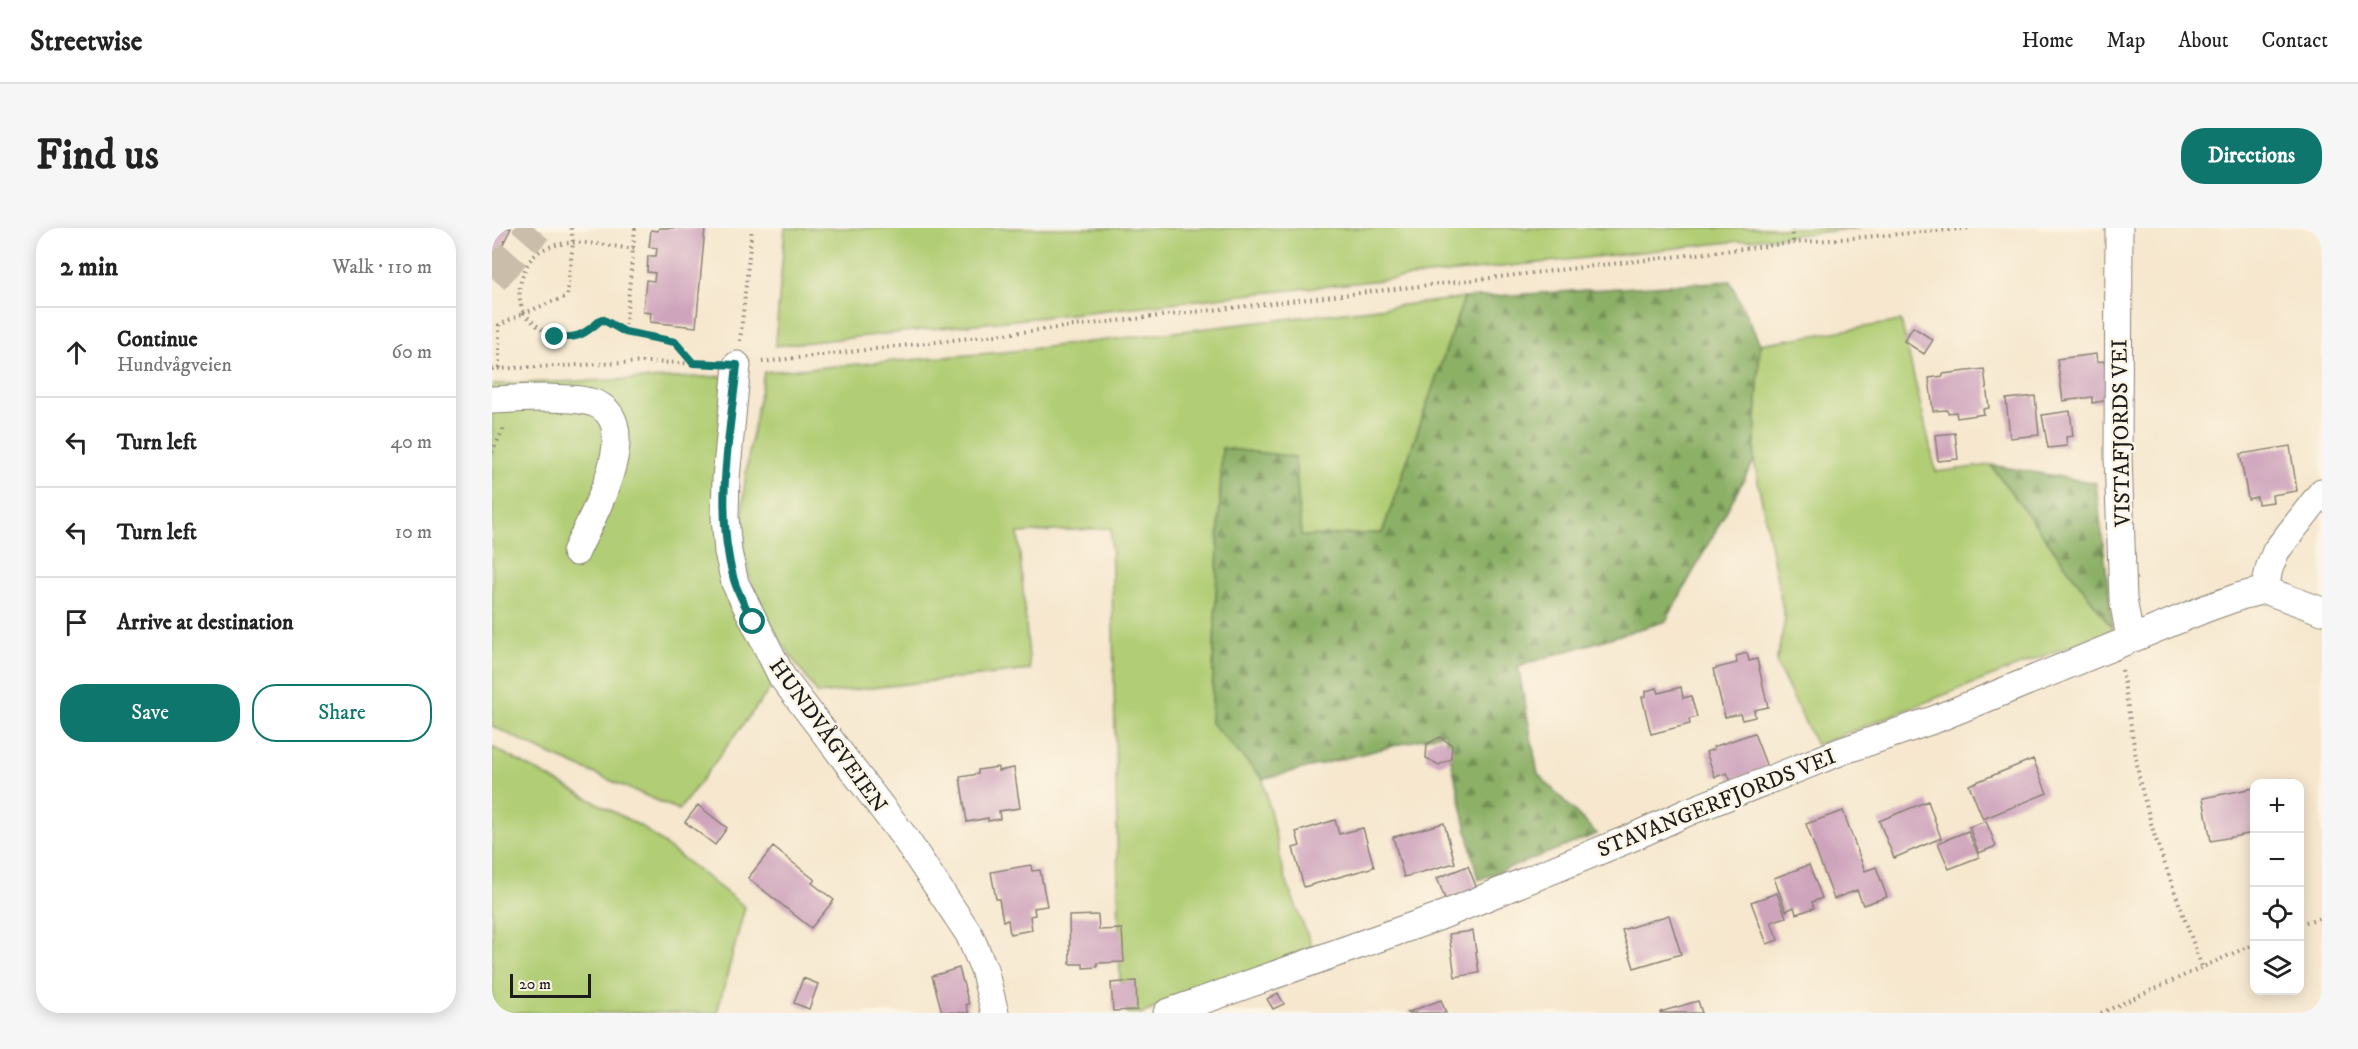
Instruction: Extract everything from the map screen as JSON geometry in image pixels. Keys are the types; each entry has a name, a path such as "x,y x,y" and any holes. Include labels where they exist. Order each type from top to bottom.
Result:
{"street":[{"name":"VISTAFJORDS VEI","path":"2118,228 2119,468 2124,640"},
{"name":"HUNDVÅGVEIEN","path":"737,365 726,478 725,517 728,552 735,583 782,677 904,838 969,934 984,969 995,1013"},
{"path":"492,400 573,400 594,404 610,414 616,429 616,457 576,552"},
{"path":"2322,492 2276,551 2269,569 2265,590 2322,611"},
{"name":"STAVANGERFJORDS VEI","path":"1167,1013 1438,917 1688,812 1842,751 1936,718 2124,640 2241,596 2265,590"}],"path":[{"path":"499,368 499,325 567,296 573,242 571,228"},
{"path":"625,332 635,228"},
{"path":"737,365 752,228"},
{"path":"1792,228 1793,243"},
{"path":"492,369 646,362 737,365 1793,243 1972,228"},
{"path":"634,249 573,242 544,249 525,268 519,293 524,313 534,324 555,337 569,338 586,334 602,319 625,332 675,342 693,363"},
{"path":"2124,640 2130,732 2140,783 2154,834 2202,967"},
{"path":"2304,923 2322,917"},
{"path":"2101,1013 2250,946"}],"green space":[{"path":"785,228 1860,228 775,346"},
{"path":"1730,281 1760,344 1754,461 1666,621 1518,666 1538,774 1597,834 1478,880 1445,733 1263,779 1211,723 1222,448 1295,457 1301,536 1382,533 1464,298"},
{"path":"1464,298 1382,533 1301,536 1295,457 1222,448 1211,722 1263,779 1285,878 1312,947 1143,1013 1128,1013 1126,1011 1126,982 1120,982 1111,528 1018,533 1030,670 818,694 777,636 760,604 748,571 743,522 746,471 764,372 1004,352"},
{"path":"1901,321 1936,472 1991,465 2113,629 1816,745 1776,663 1785,620 1754,461 1760,344"},
{"path":"732,376 719,537 779,677 679,810 547,753 492,726 492,384"},
{"path":"1991,465 2096,483 2113,629"},
{"path":"492,747 642,827 745,907 717,1013 492,1013"}],"building":[{"path":"492,228 511,228 492,266"},
{"path":"659,228 705,228 696,327 650,322 651,313 643,312 646,280 654,281 655,273 647,272 648,256 656,256 657,248 649,247 651,230 658,231"},
{"path":"1913,327 1933,340 1924,354 1904,341"},
{"path":"2096,354 2097,362 2104,361 2109,400 2092,403 2092,397 2063,401 2057,359"},
{"path":"1984,369 1989,408 1983,409 1984,414 1957,418 1956,412 1933,411 1929,378"},
{"path":"2035,396 2039,435 2010,438 2006,399"},
{"path":"2070,411 2073,436 2066,437 2067,446 2048,448 2042,415"},
{"path":"1955,433 1958,459 1938,461 1935,435"},
{"path":"2290,446 2297,491 2272,495 2273,502 2258,504 2257,497 2248,499 2240,454"},
{"path":"1747,653 1749,661 1757,659 1768,707 1754,710 1755,717 1742,720 1740,714 1725,717 1713,669 1737,663 1736,656"},
{"path":"1681,687 1683,698 1691,696 1697,717 1689,719 1690,724 1651,734 1642,697 1646,696 1646,691 1657,688 1659,693"},
{"path":"1754,733 1767,767 1731,781 1727,773 1715,777 1706,752 1714,749 1713,747"},
{"path":"1440,737 1452,745 1451,759 1439,765 1426,758 1427,744"},
{"path":"2033,759 2047,793 1983,819 1969,785"},
{"path":"998,767 998,771 1014,768 1020,808 999,811 1000,819 988,821 988,818 967,822 960,777 978,774 978,770"},
{"path":"2250,789 2250,834 2211,841 2203,798"},
{"path":"1928,801 1941,838 1894,858 1879,821"},
{"path":"698,805 727,828 715,845 685,822"},
{"path":"1843,811 1865,871 1876,867 1887,897 1863,905 1857,890 1834,899 1806,824"},
{"path":"1335,820 1339,834 1363,828 1374,867 1304,887 1293,848 1300,846 1296,832"},
{"path":"1986,821 1996,846 1979,853 1969,827"},
{"path":"1444,823 1455,863 1404,877 1393,837"},
{"path":"1968,831 1979,857 1949,869 1938,843"},
{"path":"773,847 815,880 812,883 834,900 811,928 748,878"},
{"path":"1031,865 1032,871 1040,870 1047,906 1034,908 1035,915 1030,916 1032,930 1010,934 1008,920 1003,921 999,899 996,899 991,872"},
{"path":"1809,865 1822,898 1812,902 1814,908 1796,914 1794,907 1786,911 1774,878"},
{"path":"1468,866 1477,889 1446,901 1437,878"},
{"path":"1777,893 1786,917 1771,922 1778,940 1767,944 1751,902"},
{"path":"1098,915 1099,930 1122,929 1124,962 1097,963 1097,967 1083,968 1083,964 1070,964 1069,916"},
{"path":"1669,915 1681,954 1634,968 1622,930"},
{"path":"1473,931 1479,973 1455,977 1449,934"},
{"path":"959,968 969,1004 966,1005 969,1013 942,1012 932,976"},
{"path":"803,978 818,984 809,1009 794,1003"},
{"path":"1136,981 1137,1010 1113,1011 1111,983"},
{"path":"1278,993 1284,1004 1273,1009 1267,999"},
{"path":"1441,1000 1446,1013 1406,1013"},
{"path":"1698,1001 1702,1013 1660,1013 1660,1012"}],"tunnel":[{"path":"492,278 536,228"}],"route":[{"path":"555,337 569,338 586,334 602,319 625,332 675,342 693,363 737,365 726,478 726,537 735,583 753,622"}]}
